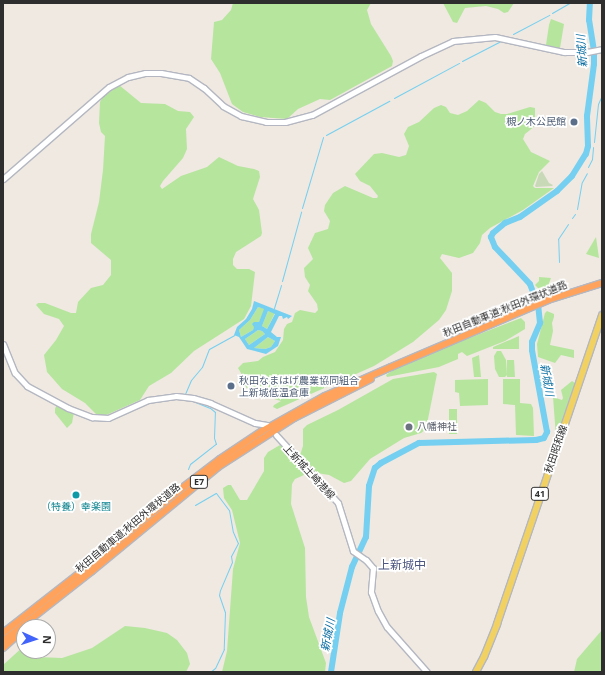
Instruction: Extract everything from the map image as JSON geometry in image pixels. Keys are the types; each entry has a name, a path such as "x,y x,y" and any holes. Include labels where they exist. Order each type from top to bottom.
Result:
{"highway":[{"name":"秋田自動車道;秋田外環状道路","path":"3,633 90,566 179,491 220,459 262,431 325,396 521,311 548,300 602,283"},
{"name":"秋田自動車道;秋田外環状道路","path":"3,641 66,592 218,467 294,418 417,356"},
{"path":"36,619 66,592"},
{"path":"3,648 16,636"}],"main road":[{"name":"秋田昭和線","path":"476,672 484,657 497,624 602,315"}],"street":[{"path":"3,179 103,92 128,77 145,73 161,73 189,78 204,88 223,106 241,116 266,122 285,122 312,115 438,46 453,41 495,37 564,52 587,52 602,49"},
{"path":"3,344 15,373 28,386 68,408 92,417 108,418 148,400 164,396 180,396 210,403 255,423 267,425"},
{"name":"上新城土崎港線","path":"276,435 338,503 353,551 366,560 373,568 371,592 378,611 387,627 427,672"}],"green space":[{"path":"233,3 371,3 367,10 371,24 391,56 393,61 392,66 330,100 320,99 298,109 287,119 260,117 243,112 232,104 220,73 211,59 214,22 222,20 231,10"},
{"path":"443,3 514,3 508,12 504,13 498,9 486,6 465,8 457,23 453,22"},
{"path":"551,19 564,24 560,48 546,45"},
{"path":"119,85 141,103 165,104 178,111 190,112 194,117 186,129 187,149 183,158 163,181 160,186 162,189 181,176 207,167 219,157 238,166 259,171 260,177 253,199 259,210 262,233 261,236 236,252 233,259 233,265 237,269 249,269 255,272 251,306 244,319 194,351 171,373 149,386 140,400 104,416 98,416 85,403 62,389 47,372 44,355 56,340 64,326 59,319 44,314 36,305 38,303 45,303 71,313 76,313 78,302 91,288 103,285 111,275 111,260 91,243 91,234 99,202 103,170 105,136 101,132 99,123 100,102 103,97"},
{"path":"479,100 486,103 495,112 501,114 507,114 530,107 535,108 535,126 525,134 523,139 531,152 550,161 539,172 533,186 535,188 554,188 523,210 490,228 482,235 480,243 473,253 459,258 442,254 440,258 452,273 452,291 446,310 439,320 413,342 374,366 277,409 273,407 281,401 274,399 278,390 271,387 266,392 259,393 245,387 245,380 238,368 243,363 258,361 275,352 283,340 284,329 287,324 292,322 295,313 300,310 315,313 318,310 317,304 308,291 310,285 305,277 304,268 313,259 308,248 315,233 328,229 330,221 324,211 325,205 333,193 345,186 373,198 377,198 378,196 370,186 360,181 355,174 374,154 382,153 399,157 406,155 409,146 404,134 408,127 419,122 434,108 441,105 446,107 450,113 458,115 467,111"},
{"path":"542,171 549,183 553,185 552,186 535,186 539,174"},
{"path":"596,237 599,258 586,254"},
{"path":"539,277 551,278 548,286 540,290 535,285 539,281"},
{"path":"258,307 265,309 259,322 256,323 253,330 241,337 239,330 250,320"},
{"path":"268,311 275,313 267,329 262,326"},
{"path":"547,311 554,314 550,345 574,350 574,358 561,355 555,363 538,357 537,344 545,313"},
{"path":"521,318 525,322 525,329 505,341 467,356 462,352 458,354 458,359 439,367 387,377 386,375 399,366 425,355"},
{"path":"258,330 265,334 249,345 245,339"},
{"path":"519,336 519,349 493,349 493,347"},
{"path":"268,337 275,341 271,347 265,349 254,348"},
{"path":"497,351 501,351 506,360 507,375 505,377 499,377 495,369 494,356"},
{"path":"479,355 481,377 474,377 472,358"},
{"path":"507,360 514,360 515,377 507,377"},
{"path":"434,372 437,374 426,429 421,433 404,438 370,459 351,481 344,483 329,475 317,473 300,455 303,446 303,429 307,425 338,410 393,379"},
{"path":"488,379 488,405 460,406 459,393 455,392 455,380"},
{"path":"503,379 520,379 520,403 531,404 533,408 534,436 516,435 515,405 503,404"},
{"path":"572,381 575,383 556,437 553,397 562,400 561,390"},
{"path":"57,404 74,412 72,423 67,428 55,413"},
{"path":"449,409 457,409 457,434 449,434"},
{"path":"280,445 301,469 304,475 295,479 292,484 291,504 305,548 306,597 309,617 326,663 325,672 222,672 227,651 233,569 240,543 232,510 224,498 223,488 231,485 240,500 247,500 264,471 264,458 268,452"},
{"path":"125,626 145,628 167,633 177,640 187,653 190,664 186,672 3,672 3,665 16,653 16,659 56,659 92,648"},
{"path":"602,630 602,672 574,672 577,659"}],"water":[{"path":"254,301 292,316 288,319 287,317 283,319 282,316 279,316 271,332 277,337 281,337 278,346 266,354 247,349 239,337 234,335 237,327 246,319 252,309","holes":["258,307 264,309 259,322 254,322 252,324 254,327 253,330 241,337 239,330 250,320","268,311 275,314 267,329 262,326","258,330 265,334 249,345 245,339","268,337 275,341 271,347 265,349 254,348"]}],"waterway":[{"path":"552,13 569,3"},
{"name":"新城川","path":"331,672 340,613 352,567 366,537 369,486 375,468 381,463 419,443 536,440 544,438 547,432 532,350 532,342 540,323 538,305 530,284 495,247 491,237 493,233 505,223 520,217 557,191 572,176 586,154 588,146 587,116 594,64 594,51 589,20 590,3"},
{"path":"513,34 549,15"},
{"path":"462,61 499,42"},
{"path":"394,98 459,63"},
{"path":"594,142 598,104 602,95"},
{"path":"326,135 389,101"},
{"path":"302,208 323,137"},
{"path":"588,167 592,159 593,147"},
{"path":"577,209 582,182 587,173"},
{"path":"282,281 301,212"},
{"path":"572,218 575,214"},
{"path":"559,262 558,239 568,224"},
{"path":"274,308 281,285"},
{"path":"185,394 191,380 202,367 209,349 234,335"},
{"path":"188,469 190,464 216,444 214,438 215,412 210,408 190,400"},
{"path":"195,505 216,493 229,510 233,532 238,543 231,556 232,562 219,595 225,612 224,649 215,668 210,672"}],"place":[{"name":"槻ノ木公民館","path":"574,122"},
{"name":"秋田なまはげ農業協同組合 上新城低温倉庫","path":"231,386"},
{"name":"八幡神社","path":"409,427"},
{"name":"（特養）幸楽園","path":"76,495"}],"district":[{"name":"上新城中","path":"402,565"}]}
